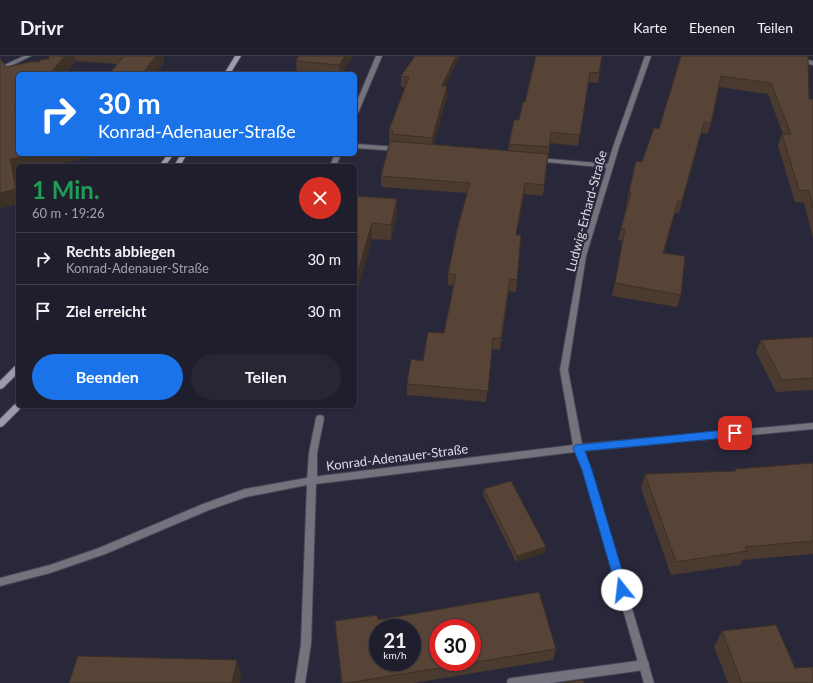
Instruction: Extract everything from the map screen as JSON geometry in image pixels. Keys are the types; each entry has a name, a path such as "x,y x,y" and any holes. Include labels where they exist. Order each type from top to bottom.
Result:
{"main road":[{"path":"228,72 238,56"},
{"path":"0,386 16,370"},
{"path":"0,424 16,408"}],"street":[{"path":"0,69 28,56"},
{"path":"357,108 379,56"},
{"name":"Ludwig-Erhard-Straße","path":"648,56 610,166 583,256 564,370 578,448 587,470 649,683"},
{"path":"792,60 813,63"},
{"path":"11,64 18,66"},
{"path":"357,146 407,150"},
{"path":"534,160 610,166"},
{"path":"300,683 306,644 313,453 320,418"},
{"name":"Konrad-Adenauer-Straße","path":"0,582 50,569 102,551 206,507 245,493 312,481 578,448 813,426"},
{"path":"512,683 644,665"}],"building":[{"path":"49,56 65,56 51,72 16,72 16,109 14,111 16,111 16,156 25,156 10,159 16,189 0,193 0,58 6,67 49,59"},
{"path":"124,56 156,56 144,72 111,72"},
{"path":"299,56 345,56 339,65 296,61"},
{"path":"415,56 456,56 442,86 447,86 432,138 392,134 393,131 389,130 409,77 401,76"},
{"path":"536,56 602,56 599,73 590,72 580,135 551,132 549,147 509,144 514,120 519,120 523,102 525,102"},
{"path":"681,56 808,56 809,99 813,99 813,208 809,191 799,190 782,134 791,134 771,83 721,76 711,123 704,122 682,201 678,201 663,253 685,256 681,295 615,283 625,229 621,228 631,193 629,192 636,161 642,162 654,128 659,129"},
{"path":"390,141 548,154 544,185 525,183 516,235 521,235 517,280 510,279 501,338 493,338 488,391 407,384 411,359 423,361 428,332 444,333 456,274 448,274 457,230 470,183 381,176"},
{"path":"357,196 397,199 391,225 372,223 357,275"},
{"path":"813,337 813,378 782,380 761,340"},
{"path":"813,463 813,541 745,547 747,551 676,562 645,474 736,471 735,469"},
{"path":"511,481 546,547 517,556 484,489"},
{"path":"539,592 556,649 481,661 481,619 429,619 429,670 421,671 421,619 384,619"},
{"path":"377,615 378,619 369,619 369,671 421,671 342,683 335,621"},
{"path":"776,625 795,668 813,667 813,683 742,683 722,631"},
{"path":"78,656 237,660 232,683 69,683"},
{"path":"583,680 584,683 562,683"}],"route":[{"path":"622,590 587,470 578,448 735,433"}]}
